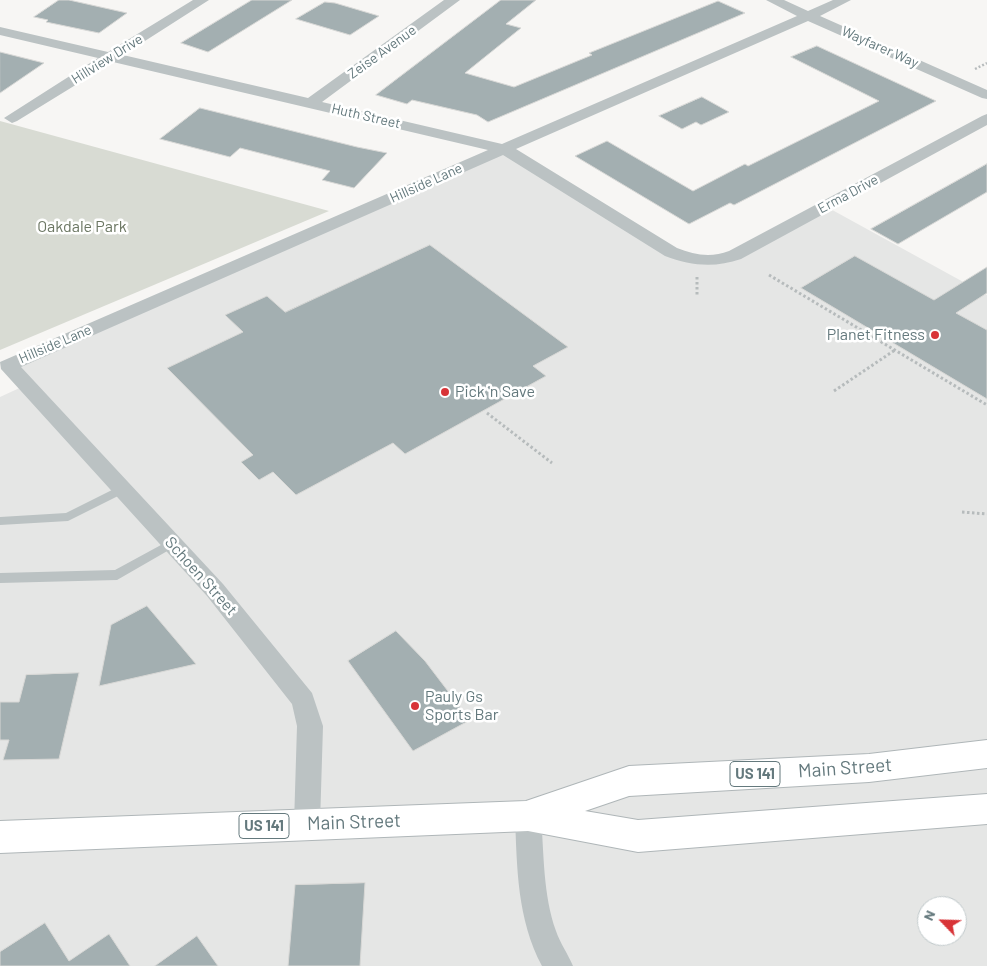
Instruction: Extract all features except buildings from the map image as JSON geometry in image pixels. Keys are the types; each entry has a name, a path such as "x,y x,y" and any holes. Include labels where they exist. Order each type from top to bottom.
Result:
{"main road":[{"name":"Main Street","path":"528,816 629,780 869,768 987,754"},
{"name":"Main Street","path":"0,836 528,816 638,836 987,809"}],"street":[{"name":"Hillview Drive","path":"12,118 202,0"},
{"name":"Zeise Avenue","path":"311,103 452,0"},
{"name":"Wayfarer Way","path":"773,0 987,95"},
{"name":"Hillside Lane","path":"8,365 844,0"},
{"name":"Huth Street","path":"0,31 504,149 671,252 688,258 707,260"},
{"name":"Erma Drive","path":"707,260 736,255 987,118"},
{"name":"Schoen Street","path":"8,365 215,590 303,700 310,726 307,824"},
{"path":"528,816 534,907 547,949 558,966"}],"lane":[{"path":"0,521 68,517 122,489"},
{"path":"0,578 117,575 172,543"}],"path":[{"path":"769,275 987,405"},
{"path":"834,391 895,350"},
{"path":"487,413 552,463"},
{"path":"962,512 987,514"}],"shaded area":[{"path":"505,149 671,252 716,260 825,206 987,295 987,966 0,966 0,397 26,385 8,365"}],"green space":[{"name":"Oakdale Park","path":"0,121 329,211 0,350"}],"place":[{"name":"Planet Fitness","path":"935,335"},
{"name":"Pick 'n Save","path":"445,392"},
{"name":"Pauly Gs Sports Bar","path":"415,706"}]}
